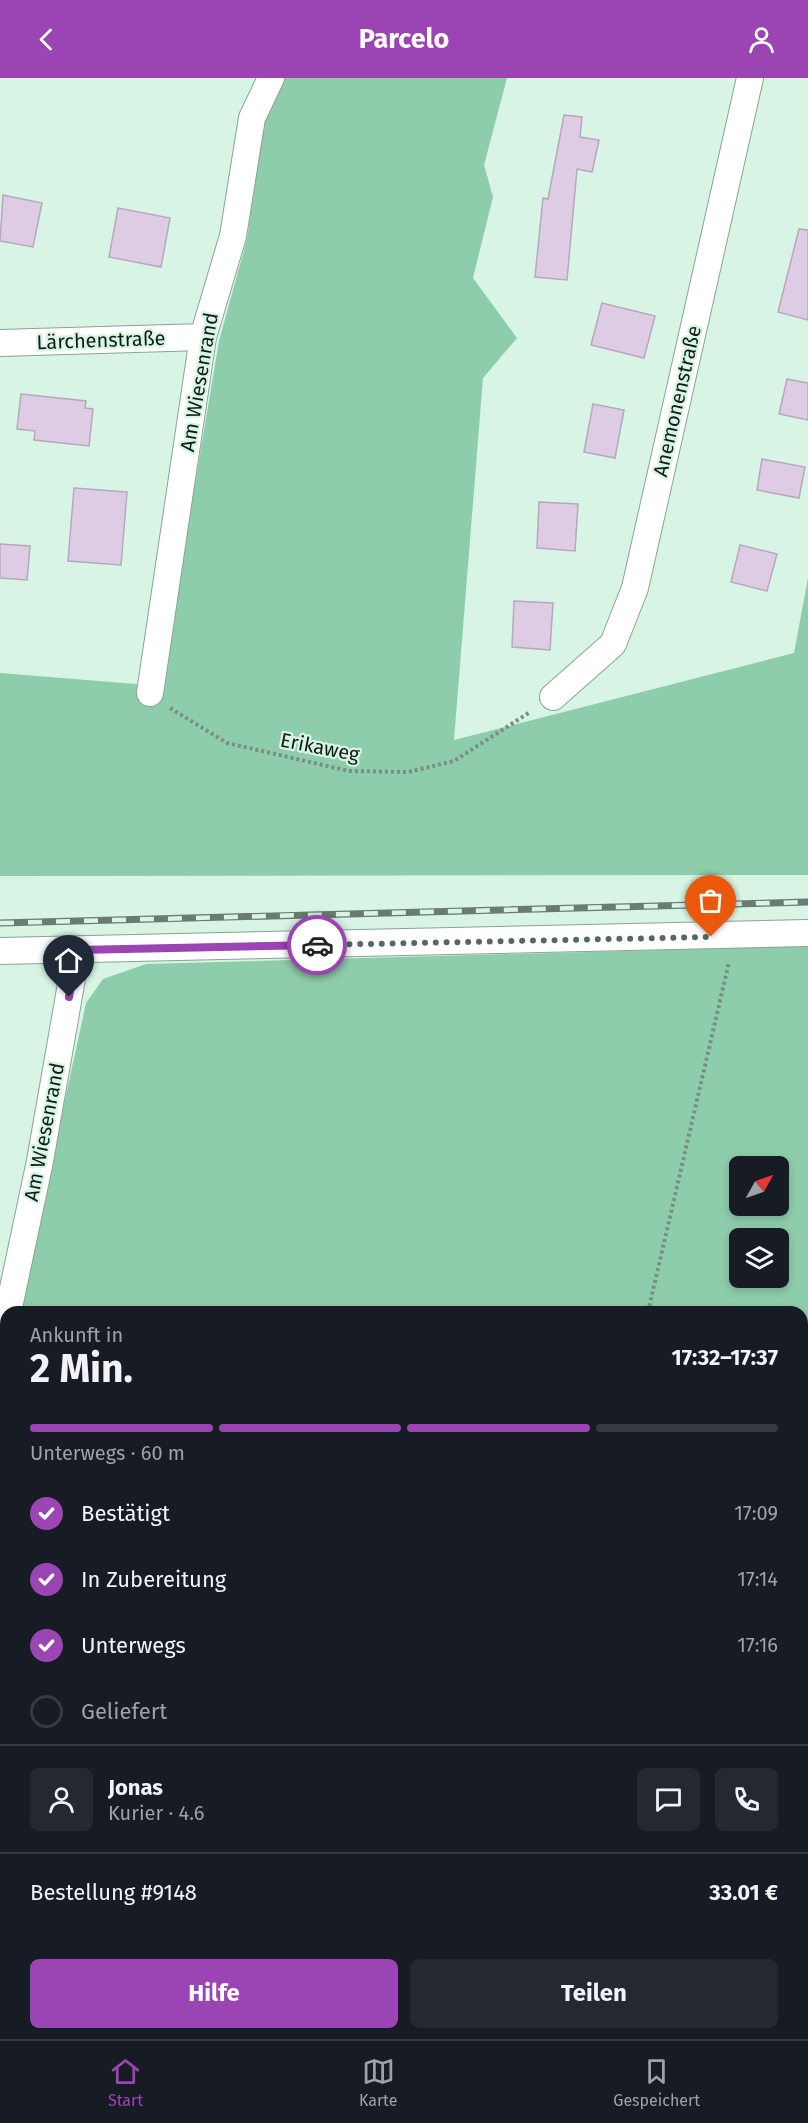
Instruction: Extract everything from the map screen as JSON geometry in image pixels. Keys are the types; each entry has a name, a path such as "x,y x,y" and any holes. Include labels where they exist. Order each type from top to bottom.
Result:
{"street":[{"name":"Am Wiesenrand","path":"150,693 203,337 233,236 252,118 271,78"},
{"name":"Anemonenstraße","path":"554,697 613,644 635,588 750,78"},
{"name":"Lärchenstraße","path":"0,343 203,337"},
{"path":"0,951 808,933"},
{"name":"Am Wiesenrand","path":"9,1306 40,1161 77,950"}],"path":[{"name":"Erikaweg","path":"150,693 227,742 349,771 408,772 454,761 554,697"},
{"path":"649,1306 735,936"}],"green space":[{"path":"285,78 507,78 484,165 493,197 473,278 517,338 483,378 454,740 794,653 808,578 808,875 0,876 0,673 161,686 219,341 247,239 264,121"},
{"path":"808,946 808,1306 20,1306 86,1003 103,979 146,964"}],"building":[{"path":"564,115 582,117 580,137 599,140 592,172 577,169 567,280 535,277 543,198 548,199"},
{"path":"3,195 42,203 33,247 0,241"},
{"path":"118,208 170,218 161,267 109,257"},
{"path":"799,229 808,230 808,320 778,312"},
{"path":"602,303 655,316 644,358 591,345"},
{"path":"787,379 808,383 808,420 779,414"},
{"path":"21,394 86,401 85,408 93,409 89,446 34,440 35,431 17,429"},
{"path":"593,404 624,410 615,458 584,452"},
{"path":"762,459 805,467 799,498 757,490"},
{"path":"74,488 127,492 121,565 68,561"},
{"path":"539,502 578,504 575,551 537,548"},
{"path":"0,544 30,546 27,580 0,578"},
{"path":"740,545 777,554 767,591 731,582"},
{"path":"514,601 553,603 550,650 512,647"}],"railway":[{"path":"0,923 808,902"}],"way so far":[{"path":"317,945 711,937"}],"route":[{"path":"69,997 77,950 317,945"}]}
